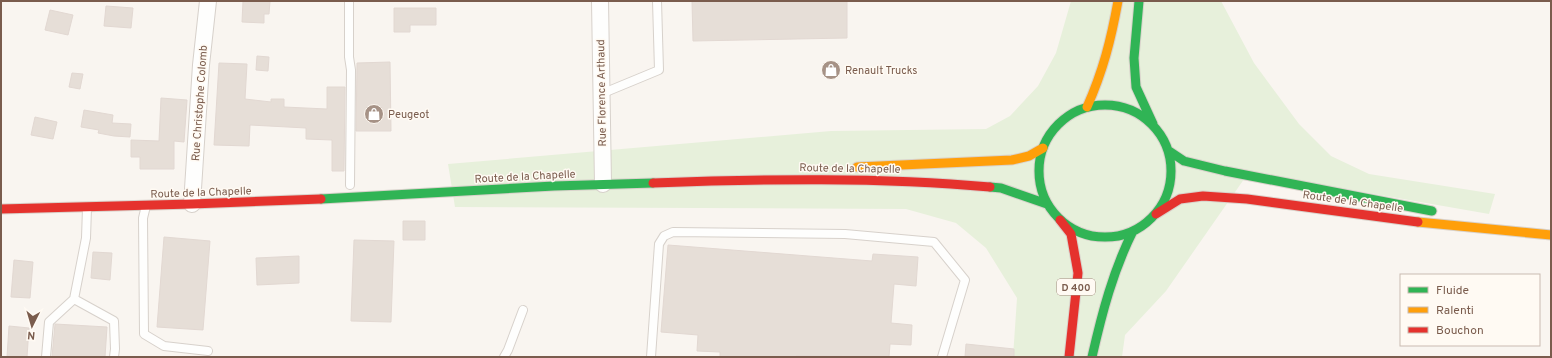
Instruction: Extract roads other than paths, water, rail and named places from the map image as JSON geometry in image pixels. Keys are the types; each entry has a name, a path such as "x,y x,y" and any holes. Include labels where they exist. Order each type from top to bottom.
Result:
{"main road":[{"path":"1087,107 1100,77 1112,36 1118,1"},
{"path":"1139,1 1134,58 1136,87 1168,151 1172,173 1168,194 1156,214 1146,224 1133,231 1114,237 1095,237 1076,231 1060,220 1047,204 1040,186 1039,167 1043,148 1053,130 1068,116 1087,107 1105,105 1123,107 1140,114 1154,125"},
{"name":"Route de la Chapelle","path":"845,167 1012,160 1029,156 1043,148"},
{"name":"Route de la Chapelle","path":"1168,151 1184,161 1225,171 1443,213"},
{"name":"Route de la Chapelle","path":"1,209 146,206 192,194 602,180 759,171"},
{"name":"Route de la Chapelle","path":"526,178 602,180 763,179 945,183 1001,188 1047,204"},
{"name":"Route de la Chapelle","path":"1156,214 1180,198 1203,196 1255,200 1396,220 1551,235"},
{"name":"Route de la Chapelle","path":"1466,217 1551,235"},
{"name":"D 400","path":"1060,220 1071,234 1078,272 1069,357"},
{"name":"D 400","path":"1092,357 1116,270 1133,231"}],"street":[{"name":"Rue Christophe Colomb","path":"192,194 201,65 208,1"},
{"name":"Rue Florence Arthaud","path":"600,1 602,180"}],"lane":[{"path":"349,1 349,57 351,70 350,185"},
{"path":"602,94 659,70 657,1"},
{"path":"146,206 143,218 144,334 164,346 208,350"},
{"path":"46,357 49,322 74,299 86,238 87,207"},
{"path":"651,357 659,244 664,236 673,232 845,234 934,242 966,280 942,357"},
{"path":"74,299 114,321 114,357"},
{"path":"504,357 523,310"}],"place":[{"name":"Renault Trucks","path":"831,70"},
{"name":"Peugeot","path":"374,114"}]}
